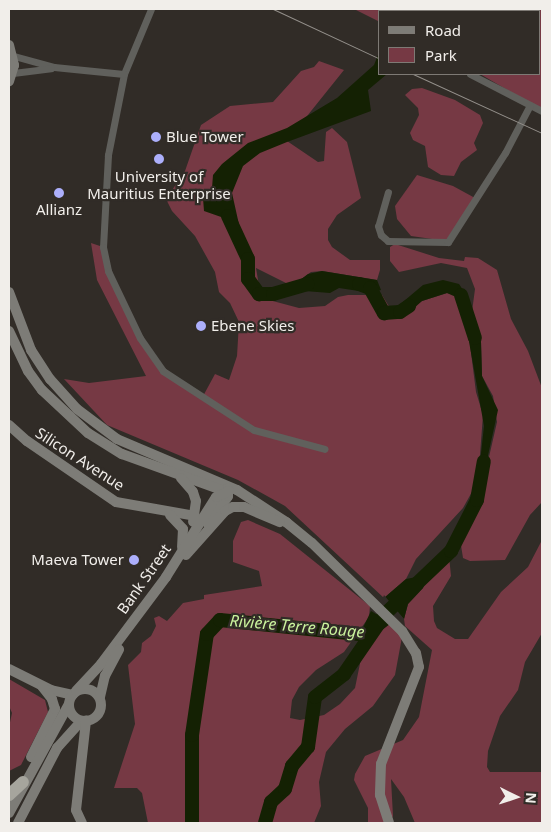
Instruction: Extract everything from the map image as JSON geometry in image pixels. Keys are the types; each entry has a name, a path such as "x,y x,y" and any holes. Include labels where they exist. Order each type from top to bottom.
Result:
{"highway":[{"path":"9,793 21,781"}],"street":[{"path":"151,9 124,74 108,155 103,247 108,271 140,338 163,371 237,421 281,440 325,449"},
{"path":"9,45 14,56 11,77 54,67"},
{"path":"14,56 54,67 124,74"},
{"path":"472,75 542,111"},
{"path":"388,192 378,226 381,235 388,241 448,242 505,153 530,105"},
{"path":"9,292 24,334 36,357 50,379 77,408 117,439 237,490 286,522 371,598 402,631 416,653 419,666 381,764 380,795 389,823"},
{"path":"9,330 19,356 37,384 88,433 122,454 233,494 286,522"},
{"name":"Silicon Avenue","path":"9,426 27,442 116,502 170,514 195,516"},
{"path":"176,475 193,492 195,516 184,554"},
{"path":"19,822 57,748 83,721 99,713 100,697 105,676 117,652 184,554 228,496 228,488 224,484"},
{"name":"Bank Street","path":"21,781 72,698 102,664 184,554 216,497 237,490"},
{"path":"184,554 225,511 233,507 244,507 271,520 286,522"},
{"path":"170,514 183,528 184,554"},
{"path":"9,669 42,686 72,698 92,690 100,697"},
{"path":"9,814 21,781 55,709 52,699 42,686"},
{"path":"72,698 72,714 83,721"},
{"path":"82,823 76,810 83,721"}],"green space":[{"path":"354,9 394,9 378,10 378,21"},
{"path":"542,9 542,110 482,75 541,75 541,10 440,10"},
{"path":"319,61 344,70 287,141 318,162 324,161 326,132 332,128 347,142 361,198 337,215 328,229 328,240 332,247 350,260 380,260 380,270 377,280 322,271 311,272 292,286 256,268 259,286 269,300 299,308 325,306 338,297 348,295 382,295 396,318 422,301 447,293 454,295 462,309 468,329 476,392 483,415 478,481 463,508 416,559 406,579 384,598 285,506 238,480 107,425 64,379 89,383 146,376 97,280 91,243 103,247 108,271 140,338 163,371 202,398 215,374 229,380 237,356 239,322 230,303 219,292 215,272 195,236 172,211 166,199 185,171 201,125 230,106 273,102 301,71 314,67"},
{"path":"422,88 455,100 480,115 483,123 474,143 477,150 461,162 454,176 441,175 428,167 425,146 413,140 410,133 419,115 418,108 405,95 412,89"},
{"path":"417,175 453,186 475,198 446,241 411,236 397,219 395,206"},
{"path":"395,244 439,258 464,261 465,257 478,258 497,270 511,319 528,351 542,388 542,502 530,515 505,560 470,561 463,558 460,539 478,505 497,422 493,396 482,376 481,342 471,319 475,289 467,268 441,263 399,272 390,261 390,247"},
{"path":"248,520 280,534 370,606 369,617 344,652 316,670 299,687 292,700 290,718 300,720 324,715 340,704 355,688 364,644 391,623 402,637 395,675 373,706 345,729 326,752 319,782 321,806 314,823 148,823 142,793 137,788 114,788 135,724 128,665 141,652 142,643 151,636 156,626 154,618 159,616 167,621 183,603 204,599 204,595 262,586 259,571 233,562 233,541 241,522"},
{"path":"542,540 542,633 525,662 518,690 500,716 488,751 487,767 490,772 542,772 542,823 415,823 404,797 391,779 393,816 389,823 368,823 368,808 354,780 355,774 365,756 403,740 419,717 432,650 405,626 404,619 408,604 423,588 435,559 449,556 451,576 433,606 434,621 437,628 455,639 468,639 501,592 528,567"},
{"path":"9,679 45,700 48,712 21,765 9,771 9,727 12,713 9,706"}],"shaded area":[{"path":"394,9 441,9 440,10"},
{"path":"378,55 378,75 386,75 368,90 371,111 260,153 243,166 232,193 240,229 235,234 224,218 204,211 203,198 212,188 213,175 222,164 248,143 287,128 337,98 374,65"},
{"path":"322,271 377,280 381,290 372,293 339,288 330,293 292,290 292,286 308,274"},
{"path":"443,280 459,284 465,293 469,310 462,309 456,297 447,293 422,301 403,318 396,318 391,312 423,285"},
{"path":"471,319 481,342 482,376 498,410 482,480 478,481 484,426 468,336"},
{"path":"422,576 426,578 423,588 408,604 404,619 384,598 406,579"},
{"path":"371,611 391,623 364,644 361,632"}],"pier":[{"path":"384,595 404,619 402,621 382,600"}],"waterway":[{"name":"Rivière Terre Rouge","path":"228,216 248,259 248,279 259,294 273,294 308,284"},
{"name":"Rivière Terre Rouge","path":"359,284 370,288 384,313 400,312 409,306"},
{"name":"Rivière Terre Rouge","path":"461,295 475,338"},
{"path":"265,823 271,802 285,789 292,766 308,747 315,697 344,674 386,613 451,551 477,500 484,462"},
{"name":"Rivière Terre Rouge","path":"192,823 192,735 207,634 220,620 368,635"}],"tram line":[{"path":"273,9 378,58"},
{"path":"415,75 542,133"}],"place":[{"name":"Blue Tower","path":"156,137"},
{"name":"University of Mauritius Enterprise","path":"159,159"},
{"name":"Allianz","path":"59,193"},
{"name":"Ebene Skies","path":"201,326"},
{"name":"Maeva Tower","path":"134,560"}]}
